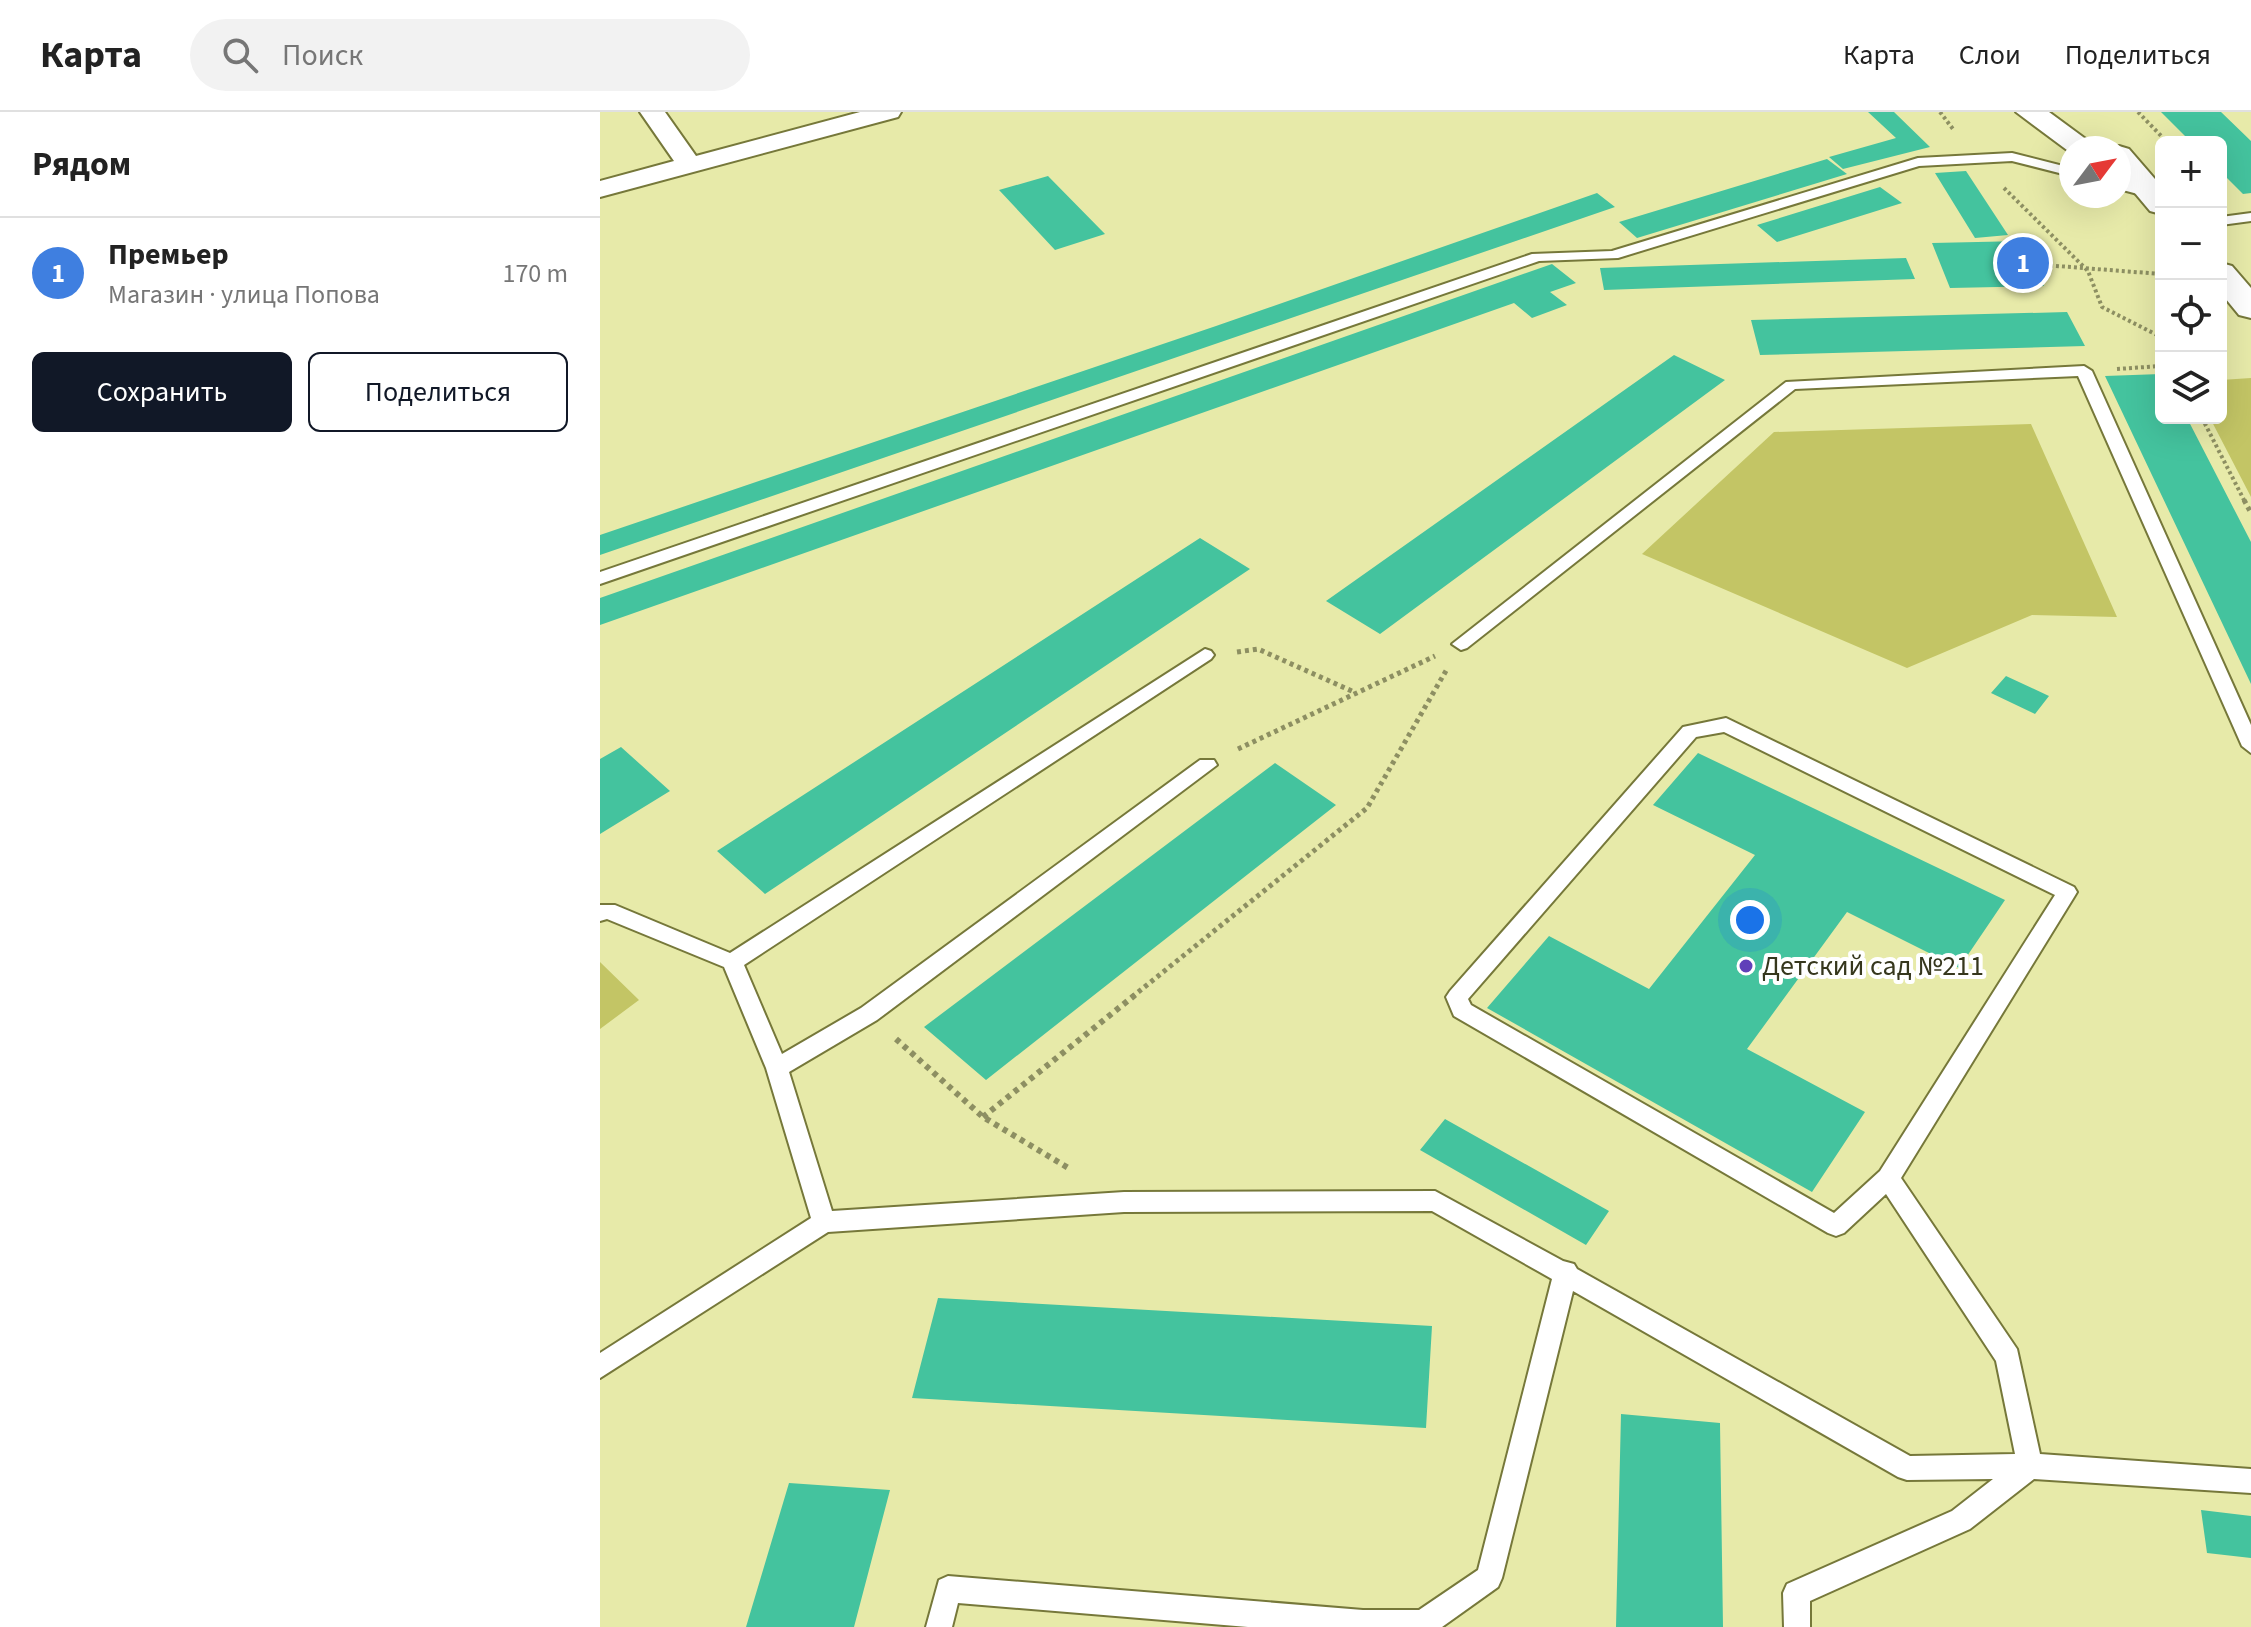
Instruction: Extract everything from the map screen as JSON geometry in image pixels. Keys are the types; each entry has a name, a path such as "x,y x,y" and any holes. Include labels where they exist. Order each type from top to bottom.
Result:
{"street":[{"path":"652,112 689,164"},
{"path":"600,189 889,112"},
{"path":"2030,112 2088,136"},
{"path":"2131,170 2155,199"},
{"path":"2131,181 2155,199"},
{"path":"2227,280 2251,308"}],"lane":[{"path":"600,578 1537,257 1613,255 1918,162 2012,157 2059,169"},
{"path":"2131,190 2155,199"},
{"path":"2227,220 2251,217"},
{"path":"1461,644 1791,385 2084,371 2251,746"},
{"path":"732,962 1205,655"},
{"path":"1726,725 2067,892 1888,1178 1836,1226 1462,1010 1457,997 1690,732 1726,725"},
{"path":"777,1068 869,1014 1207,765"},
{"path":"600,913 608,911 732,962 777,1068 824,1222"},
{"path":"1888,1178 2008,1357 2030,1466"},
{"path":"600,1367 824,1222 1124,1202 1435,1201 1566,1271 1907,1468 2030,1466 2251,1481"},
{"path":"939,1627 948,1589 1363,1625 1423,1624 1489,1578 1566,1271"},
{"path":"1797,1627 1796,1593 1961,1520 2030,1466"}],"path":[{"path":"1940,112 1974,158 2088,271 2102,307 2155,334"},
{"path":"2138,112 2161,136"},
{"path":"2044,265 2088,271 2155,274"},
{"path":"2205,424 2251,513"},
{"path":"1207,765 1354,692 1461,644"},
{"path":"983,1117 1367,808 1461,644"},
{"path":"1205,655 1258,649 1354,692"},
{"path":"869,1014 983,1117 1124,1202"}],"shaded area":[{"path":"2251,378 2251,497 2213,424 2227,424 2227,380"},
{"path":"2031,424 2117,617 2032,615 1907,668 1642,554 1774,432"},
{"path":"600,962 639,1000 600,1029"}],"building":[{"path":"1868,112 1894,112 1930,147 1843,169 1829,157 1896,138"},
{"path":"2161,112 2221,112 2251,141 2251,193 2243,194 2227,178 2227,136 2185,136"},
{"path":"1827,159 1847,174 1637,238 1619,222"},
{"path":"1966,171 2008,235 1975,238 1935,173"},
{"path":"1048,176 1105,234 1055,250 999,190"},
{"path":"1880,187 1902,203 1777,242 1757,225"},
{"path":"1597,193 1615,207 600,555 600,535"},
{"path":"2023,241 2044,286 1950,288 1932,243"},
{"path":"1906,258 1915,279 1604,290 1600,268"},
{"path":"1552,264 1576,283 1550,292 1567,305 1532,318 1514,303 600,625 600,598"},
{"path":"2067,312 2085,346 1760,355 1751,320"},
{"path":"1674,355 1725,380 1380,634 1326,601"},
{"path":"2155,374 2155,424 2190,424 2251,542 2251,684 2105,376"},
{"path":"1200,538 1250,569 765,894 717,851"},
{"path":"2006,676 2049,696 2035,714 1991,693"},
{"path":"621,747 670,791 600,834 600,759"},
{"path":"1698,753 2005,900 1959,968 1847,912 1747,1049 1865,1112 1812,1192 1487,1008 1549,936 1649,989 1755,855 1653,805"},
{"path":"1275,763 1336,805 986,1080 924,1027"},
{"path":"1445,1119 1609,1211 1586,1245 1420,1150"},
{"path":"938,1298 1432,1326 1426,1428 912,1398"},
{"path":"1621,1414 1720,1423 1723,1627 1616,1627"},
{"path":"789,1483 890,1490 854,1627 746,1627"},
{"path":"2201,1510 2251,1516 2251,1558 2207,1553"}],"place":[{"name":"Премьер","path":"2023,263"},
{"name":"Детский сад №211","path":"1746,966"}]}
